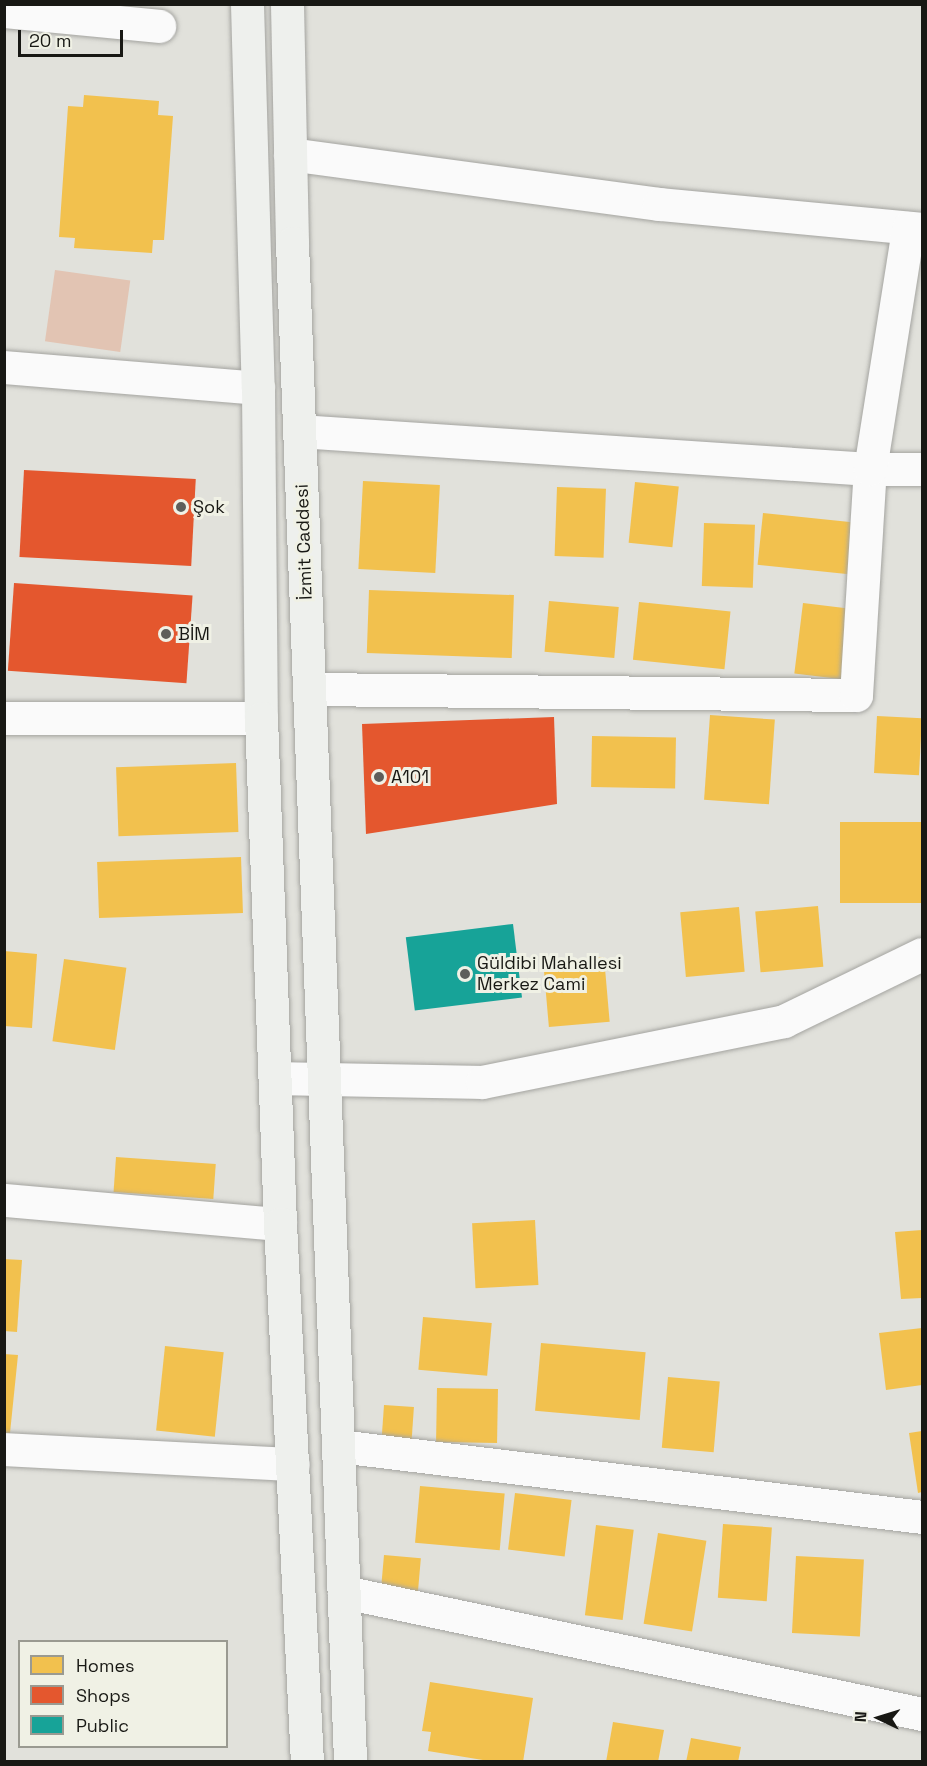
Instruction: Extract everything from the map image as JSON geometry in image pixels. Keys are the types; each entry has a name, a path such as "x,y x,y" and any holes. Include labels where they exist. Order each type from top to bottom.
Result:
{"main road":[{"path":"247,4 258,388 261,718 280,1224 307,1761"},
{"name":"İzmit Caddesi","path":"286,4 299,431 350,1761"}],"street":[{"path":"4,11 159,26"},
{"path":"290,154 660,204 915,229 870,469 856,695 310,689"},
{"path":"4,367 258,388"},
{"path":"299,431 870,469 922,469"},
{"path":"4,718 261,718"},
{"path":"275,1078 482,1082 784,1021 922,954"},
{"path":"4,1200 280,1224"},
{"path":"339,1446 922,1517"},
{"path":"4,1449 293,1464"},
{"path":"344,1592 922,1714"}],"shaded area":[{"path":"55,270 130,281 120,352 45,341"}],"building: Homes":[{"path":"84,95 159,101 158,115 173,116 164,240 153,240 152,253 74,248 75,238 59,237 68,106 83,107"},
{"path":"363,481 440,485 435,573 358,569"},
{"path":"635,482 679,487 672,547 629,543"},
{"path":"557,487 606,489 604,558 555,556"},
{"path":"763,513 854,523 849,574 758,565"},
{"path":"704,523 755,525 753,588 702,586"},
{"path":"369,590 514,595 512,658 367,653"},
{"path":"549,601 619,607 614,658 545,652"},
{"path":"639,602 730,612 724,669 633,660"},
{"path":"803,603 857,610 848,680 794,673"},
{"path":"710,715 775,720 769,804 704,800"},
{"path":"877,716 922,718 919,775 874,773"},
{"path":"592,736 676,737 675,788 591,787"},
{"path":"236,763 238,832 118,836 116,767"},
{"path":"840,822 922,822 922,903 840,903"},
{"path":"241,857 243,913 99,918 97,862"},
{"path":"818,906 823,967 761,972 755,911"},
{"path":"739,907 745,972 686,977 680,912"},
{"path":"4,951 37,954 32,1028 4,1026"},
{"path":"604,957 610,1022 549,1027 543,962"},
{"path":"64,959 126,968 115,1050 52,1041"},
{"path":"116,1157 216,1164 213,1199 114,1192"},
{"path":"535,1220 538,1285 475,1288 472,1223"},
{"path":"922,1230 922,1298 901,1299 895,1232"},
{"path":"4,1259 22,1260 17,1332 4,1331"},
{"path":"423,1317 492,1323 487,1376 418,1370"},
{"path":"922,1328 922,1385 886,1390 879,1333"},
{"path":"541,1343 646,1352 640,1420 535,1411"},
{"path":"165,1346 224,1352 215,1437 156,1431"},
{"path":"4,1354 18,1355 10,1433 4,1433"},
{"path":"668,1377 720,1382 714,1452 662,1448"},
{"path":"437,1388 498,1389 497,1443 436,1442"},
{"path":"384,1405 414,1407 412,1440 382,1438"},
{"path":"922,1431 922,1492 918,1493 909,1433"},
{"path":"420,1486 505,1493 500,1550 415,1543"},
{"path":"515,1493 572,1500 565,1557 508,1550"},
{"path":"723,1524 772,1527 767,1601 718,1598"},
{"path":"596,1525 634,1530 623,1620 585,1615"},
{"path":"658,1533 706,1541 692,1632 644,1624"},
{"path":"384,1555 421,1558 418,1591 381,1588"},
{"path":"796,1556 864,1560 860,1636 792,1633"},
{"path":"430,1682 533,1698 523,1762 495,1762 428,1751 431,1732 422,1731"},
{"path":"613,1722 664,1730 658,1762 606,1762"},
{"path":"691,1738 741,1747 738,1762 686,1762"}],"building: Shops":[{"path":"24,470 196,479 191,566 19,557"},
{"path":"14,583 193,595 186,683 8,671"},
{"path":"554,717 557,804 366,834 362,724"}],"building: Public":[{"name":"Güldibi Mahallesi Merkez Cami","path":"513,924 522,997 415,1011 406,937"}],"place":[{"name":"Şok","path":"181,507"},
{"name":"BİM","path":"166,634"},
{"name":"A101","path":"379,777"},
{"name":"Güldibi Mahallesi Merkez Cami","path":"465,974"}]}
